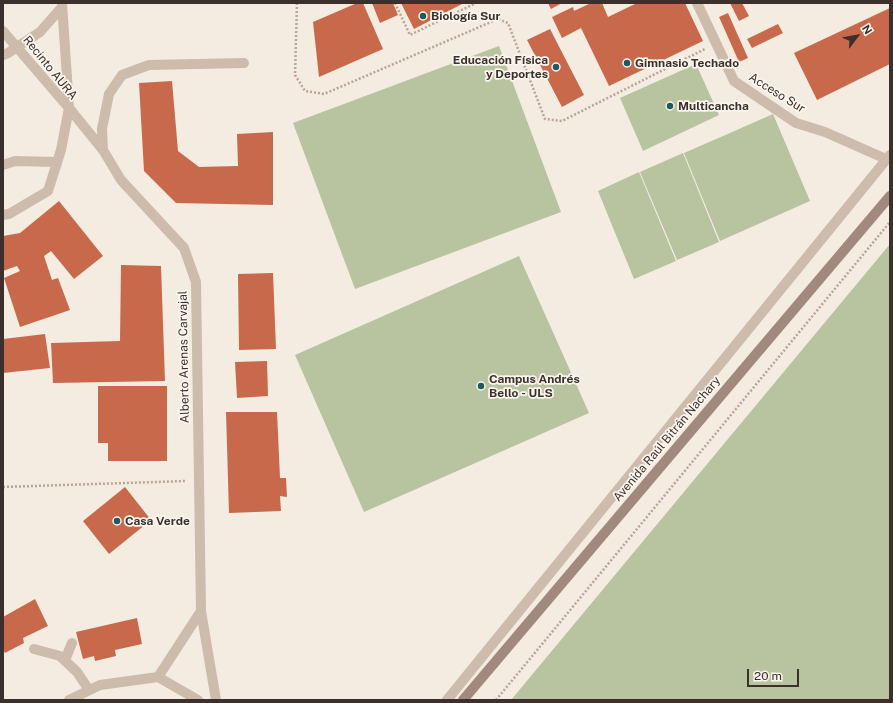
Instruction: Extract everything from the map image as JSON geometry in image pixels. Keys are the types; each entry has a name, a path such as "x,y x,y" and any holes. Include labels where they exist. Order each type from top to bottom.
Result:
{"main road":[{"name":"Avenida Raúl Bitrán Nachary","path":"463,700 890,196"}],"lane":[{"name":"Acceso Sur","path":"697,3 734,81 796,123 825,132 888,157"},
{"path":"3,55 40,32 62,5"},
{"path":"62,5 69,108"},
{"name":"Recinto AURA","path":"3,31 69,108 61,150 48,191 9,214 3,215"},
{"path":"103,150 102,129 109,94 122,75 149,65 244,64"},
{"name":"Alberto Arenas Carvajal","path":"69,108 103,150 120,180 184,248 196,282 201,611 216,700"},
{"path":"447,700 888,157"},
{"path":"3,165 15,161 57,162"},
{"path":"158,677 201,611"},
{"path":"65,660 72,643"},
{"path":"34,649 60,656 77,672 89,690"},
{"path":"69,700 100,685 158,677 198,700"}],"path":[{"path":"297,3 295,75 304,91 324,94 498,20 508,23 545,119 562,121 716,43"},
{"path":"395,3 410,35 476,3"},
{"path":"496,700 890,222"},
{"path":"3,487 199,481"}],"green space":[{"path":"499,46 561,212 355,289 293,123"},
{"name":"Multicancha","path":"696,64 719,115 643,151 620,98"},
{"path":"773,114 810,201 720,241 684,153"},
{"path":"683,153 719,242 677,260 640,172"},
{"path":"639,172 676,261 634,279 598,191"},
{"path":"890,244 890,700 511,700"},
{"path":"519,256 589,413 364,512 295,355"}],"building":[{"path":"357,3 363,3 383,49 319,77 313,22"},
{"path":"372,3 393,3 398,15 380,23"},
{"name":"Biología Sur","path":"401,3 464,3 414,29"},
{"path":"548,3 562,3 551,9"},
{"name":"Gimnasio Techado","path":"591,3 602,3 608,17 637,3 685,3 703,41 609,86 581,28 562,38 552,17 573,7 574,11"},
{"path":"730,3 742,3 749,16 739,21"},
{"path":"890,8 890,64 817,100 794,53"},
{"path":"728,13 748,58 739,62 719,17"},
{"path":"778,24 783,33 752,48 747,39"},
{"name":"Educación Física y Deportes","path":"550,29 584,95 562,107 527,40"},
{"path":"172,81 178,151 199,167 238,166 237,134 273,132 273,205 176,203 144,171 139,83"},
{"path":"59,201 103,256 74,279 51,251 44,256 52,280 58,278 70,310 20,327 4,278 20,271 17,266 3,271 3,236 20,233"},
{"path":"121,265 161,266 165,381 53,383 51,343 120,341"},
{"path":"273,273 276,349 239,350 238,274"},
{"path":"45,334 50,368 3,373 3,339"},
{"path":"267,361 268,396 237,398 235,362"},
{"path":"98,386 167,386 167,461 108,461 108,443 98,443"},
{"path":"226,412 277,412 280,478 286,478 287,497 280,496 281,511 229,513"},
{"name":"Casa Verde","path":"125,487 151,520 109,554 83,521"},
{"path":"35,599 48,626 23,638 24,643 5,653 3,649 3,617"},
{"path":"137,618 142,644 115,650 116,656 95,661 94,656 83,659 76,632"}],"place":[{"name":"Biología Sur","path":"423,16"},
{"name":"Gimnasio Techado","path":"627,63"},
{"name":"Educación Física y Deportes","path":"556,67"},
{"name":"Multicancha","path":"670,106"},
{"name":"Campus Andrés Bello - ULS","path":"481,386"},
{"name":"Casa Verde","path":"117,521"}]}
